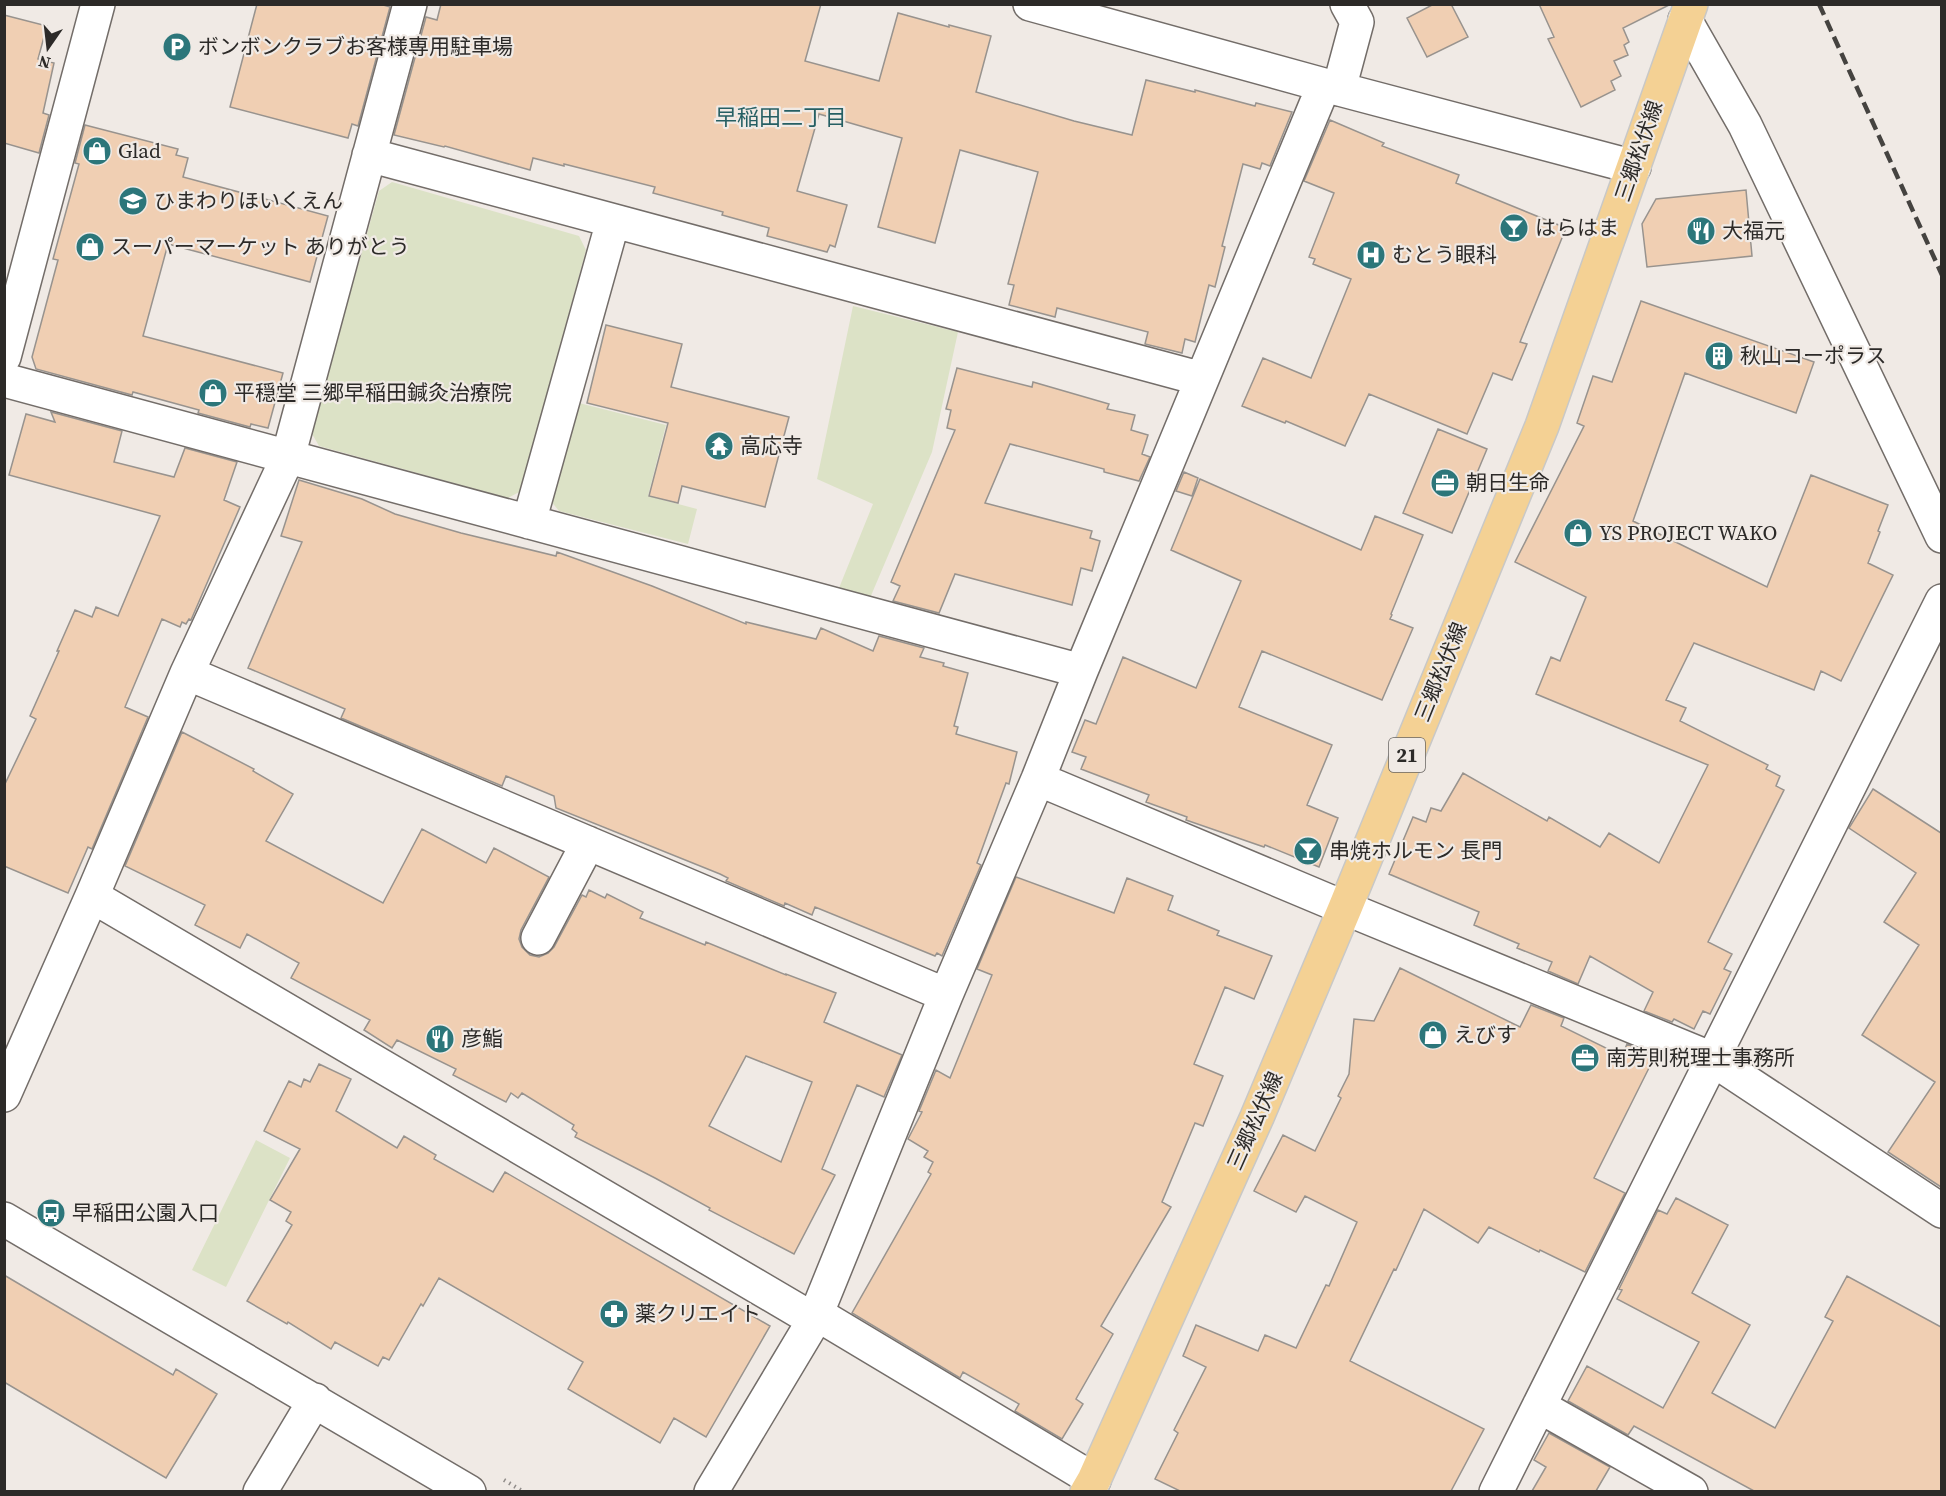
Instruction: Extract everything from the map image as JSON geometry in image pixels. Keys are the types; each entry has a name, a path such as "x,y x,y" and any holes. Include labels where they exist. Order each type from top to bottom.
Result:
{"main road":[{"name":"三郷松伏線","path":"1091,1486 1257,1117 1542,426 1688,12"}],"street":[{"path":"4,357 98,4"},
{"path":"4,1095 187,673 288,457 410,4"},
{"path":"1030,4 1634,167"},
{"path":"711,1491 816,1317 946,995 1203,379 1332,87 1357,22 1347,4"},
{"path":"1688,12 1745,125 1941,536"},
{"path":"369,155 1203,379"},
{"path":"529,522 613,221"},
{"path":"4,380 1081,671"},
{"path":"1496,1491 1941,601"},
{"path":"187,673 946,995"},
{"path":"1038,779 1712,1059 1941,1211"},
{"path":"538,938 588,843"},
{"path":"92,896 816,1317 1091,1486"},
{"path":"4,1219 469,1491"},
{"path":"260,1491 315,1400"},
{"path":"1539,1406 1691,1491"}],"green space":[{"path":"392,182 579,236 586,250 521,491 508,498 319,446 311,432 379,191"},
{"path":"853,306 958,332 932,452 870,598 839,588 873,504 817,479"},
{"path":"571,401 666,425 648,496 697,509 688,544 559,511 546,495"},
{"path":"256,1140 290,1158 226,1287 192,1270"}],"building":[{"path":"257,4 380,4 390,7 358,126 352,124 348,138 230,107"},
{"path":"441,4 821,4 805,61 879,81 898,13 991,36 976,92 1074,121 1132,135 1146,80 1255,106 1256,103 1292,112 1270,166 1262,163 1260,169 1243,164 1222,246 1225,247 1215,287 1209,285 1195,342 1185,339 1182,353 1145,344 1148,332 1057,308 1055,317 1009,305 1014,285 1008,284 1038,172 960,150 935,243 878,227 902,138 819,114 797,191 847,205 835,247 830,245 827,252 767,236 769,228 722,215 723,212 653,193 655,187 533,158 530,170 445,146 394,135 426,17 437,20"},
{"path":"1434,4 1451,4 1468,37 1427,57 1407,18"},
{"path":"1539,4 1671,4 1623,28 1629,42 1624,45 1628,55 1614,61 1621,76 1611,81 1615,90 1581,107 1548,39 1554,37"},
{"path":"4,15 47,26 38,59 54,63 43,113 49,115 39,153 4,143"},
{"path":"1330,120 1384,143 1382,146 1459,175 1456,183 1566,228 1520,342 1527,344 1512,380 1493,373 1467,434 1369,394 1345,446 1286,421 1285,423 1242,406 1263,358 1311,378 1351,279 1313,264 1315,259 1309,257 1334,193 1304,181"},
{"path":"85,125 178,149 176,155 188,158 183,177 328,216 310,282 168,244 143,336 283,373 268,428 251,424 250,427 133,392 132,395 36,369 32,357 58,260 53,259 79,164 75,163"},
{"path":"1746,190 1752,256 1647,267 1642,224 1656,199"},
{"path":"1641,301 1814,362 1796,413 1685,373 1633,521 1767,587 1811,475 1888,505 1868,563 1893,575 1841,681 1821,671 1814,690 1694,643 1666,700 1686,708 1680,721 1768,765 1766,769 1780,776 1776,786 1784,790 1708,942 1732,954 1724,969 1731,972 1710,1014 1703,1011 1694,1029 1674,1019 1672,1022 1644,1011 1653,992 1590,956 1578,984 1548,971 1552,962 1517,948 1519,944 1474,925 1479,912 1389,874 1413,817 1426,822 1431,808 1441,811 1463,773 1547,821 1549,817 1600,847 1609,833 1659,863 1708,765 1536,694 1551,657 1560,661 1586,597 1515,562 1584,426 1577,423 1593,376 1612,382"},
{"path":"606,325 682,344 671,387 789,417 765,507 682,486 678,503 649,496 668,423 587,403"},
{"path":"957,368 1032,387 1033,382 1109,404 1107,409 1135,415 1131,430 1148,435 1142,454 1150,457 1139,481 1104,472 1104,469 1010,444 985,503 1092,531 1090,538 1100,541 1092,571 1081,568 1072,605 955,574 939,613 893,601 900,586 891,582 955,430 947,428 951,410 946,409"},
{"path":"51,412 122,431 114,462 174,477 185,448 237,462 224,500 240,507 191,620 189,619 186,624 182,622 180,627 162,619 125,707 148,717 92,849 88,847 68,893 4,866 4,786 36,719 30,716 75,610 92,617 96,607 118,616 160,516 9,475 26,414 55,422"},
{"path":"1438,429 1487,449 1452,533 1403,513"},
{"path":"1184,472 1198,478 1192,496 1176,491"},
{"path":"1200,479 1361,550 1375,516 1423,535 1390,619 1413,628 1382,700 1262,651 1239,707 1332,745 1307,805 1338,818 1319,867 1265,845 1264,847 1186,820 1187,817 1146,802 1149,795 1081,769 1086,757 1072,752 1085,720 1096,724 1123,657 1196,688 1241,581 1171,550"},
{"path":"299,480 362,499 395,514 461,533 556,556 557,552 652,586 746,624 746,622 816,639 821,628 873,651 879,636 924,648 920,657 944,663 943,666 968,673 954,726 958,727 956,734 1017,752 1009,784 1006,783 977,863 981,865 942,956 937,953 935,956 815,907 812,915 785,903 784,906 726,881 728,878 720,874 556,808 554,796 506,776 502,786 341,718 345,709 248,668 302,542 281,536"},
{"path":"182,732 254,769 253,771 293,794 266,841 383,903 422,829 486,863 494,848 549,877 521,930 519,939 522,947 530,955 539,957 554,947 582,895 586,897 589,890 605,898 607,894 643,912 640,918 705,945 706,942 836,993 824,1022 902,1055 884,1097 857,1085 822,1169 835,1175 794,1254 575,1137 577,1133 572,1129 574,1125 522,1093 518,1098 511,1093 506,1102 453,1075 456,1069 397,1040 392,1048 364,1030 370,1020 291,978 299,963 247,934 240,948 195,925 205,905 125,866","holes":["746,1056 812,1082 781,1162 709,1126"]},
{"path":"1873,789 1941,833 1941,1187 1888,1152 1935,1082 1862,1035 1919,945 1884,922 1916,873 1849,828"},
{"path":"1016,877 1114,913 1127,878 1173,896 1168,910 1219,931 1217,935 1272,956 1254,999 1225,987 1194,1064 1223,1076 1203,1126 1195,1123 1162,1202 1171,1207 1101,1326 1113,1334 1076,1399 1083,1404 1062,1439 1015,1411 1019,1404 963,1372 960,1378 852,1313 931,1174 928,1172 933,1162 924,1157 928,1151 908,1139 922,1112 919,1111 936,1070 950,1078 992,975 977,969"},
{"path":"1400,968 1520,1027 1531,1005 1564,1018 1561,1026 1622,1056 1627,1044 1655,1056 1594,1178 1625,1193 1585,1272 1489,1227 1478,1243 1424,1209 1350,1361 1484,1429 1451,1491 1180,1491 1155,1479 1178,1433 1174,1430 1206,1367 1183,1356 1196,1325 1258,1351 1265,1335 1296,1348 1326,1285 1329,1286 1357,1222 1305,1196 1296,1212 1254,1191 1283,1135 1315,1151 1341,1098 1338,1096 1349,1074 1354,1019 1374,1021"},
{"path":"319,1064 351,1079 336,1111 397,1148 404,1136 436,1155 434,1159 493,1192 505,1172 770,1326 706,1437 674,1418 660,1443 568,1389 583,1362 439,1278 423,1306 421,1304 389,1360 383,1357 378,1366 335,1342 331,1349 288,1322 287,1324 247,1301 292,1225 286,1221 291,1212 270,1200 300,1149 264,1131 289,1081 301,1087 304,1079 310,1082"},
{"path":"1676,1198 1728,1225 1692,1293 1750,1325 1712,1393 1775,1428 1833,1321 1825,1317 1847,1276 1941,1327 1941,1491 1754,1491 1634,1426 1628,1435 1568,1401 1587,1366 1663,1408 1699,1342 1617,1299 1622,1290 1619,1289 1658,1210 1667,1214"},
{"path":"4,1275 173,1375 176,1369 217,1394 166,1478 4,1382"},
{"path":"1549,1433 1610,1467 1596,1491 1532,1491 1546,1467 1534,1460"}],"railway":[{"path":"1819,4 1942,275"}],"place":[{"name":"ボンボンクラブお客様専用駐車場","path":"177,47"},
{"name":"Glad","path":"97,151"},
{"name":"ひまわりほいくえん","path":"133,201"},
{"name":"はらはま","path":"1514,228"},
{"name":"大福元","path":"1701,231"},
{"name":"スーパーマーケット ありがとう","path":"90,247"},
{"name":"むとう眼科","path":"1371,255"},
{"name":"秋山コーポラス","path":"1719,356"},
{"name":"平穏堂 三郷早稲田鍼灸治療院","path":"213,393"},
{"name":"高応寺","path":"719,446"},
{"name":"朝日生命","path":"1445,483"},
{"name":"YS PROJECT WAKO","path":"1578,533"},
{"name":"串焼ホルモン 長門","path":"1308,851"},
{"name":"えびす","path":"1433,1035"},
{"name":"彦鮨","path":"440,1039"},
{"name":"南芳則税理士事務所","path":"1585,1058"},
{"name":"早稲田公園入口","path":"51,1213"},
{"name":"薬クリエイト","path":"614,1314"}],"district":[{"name":"早稲田二丁目","path":"781,117"}]}
